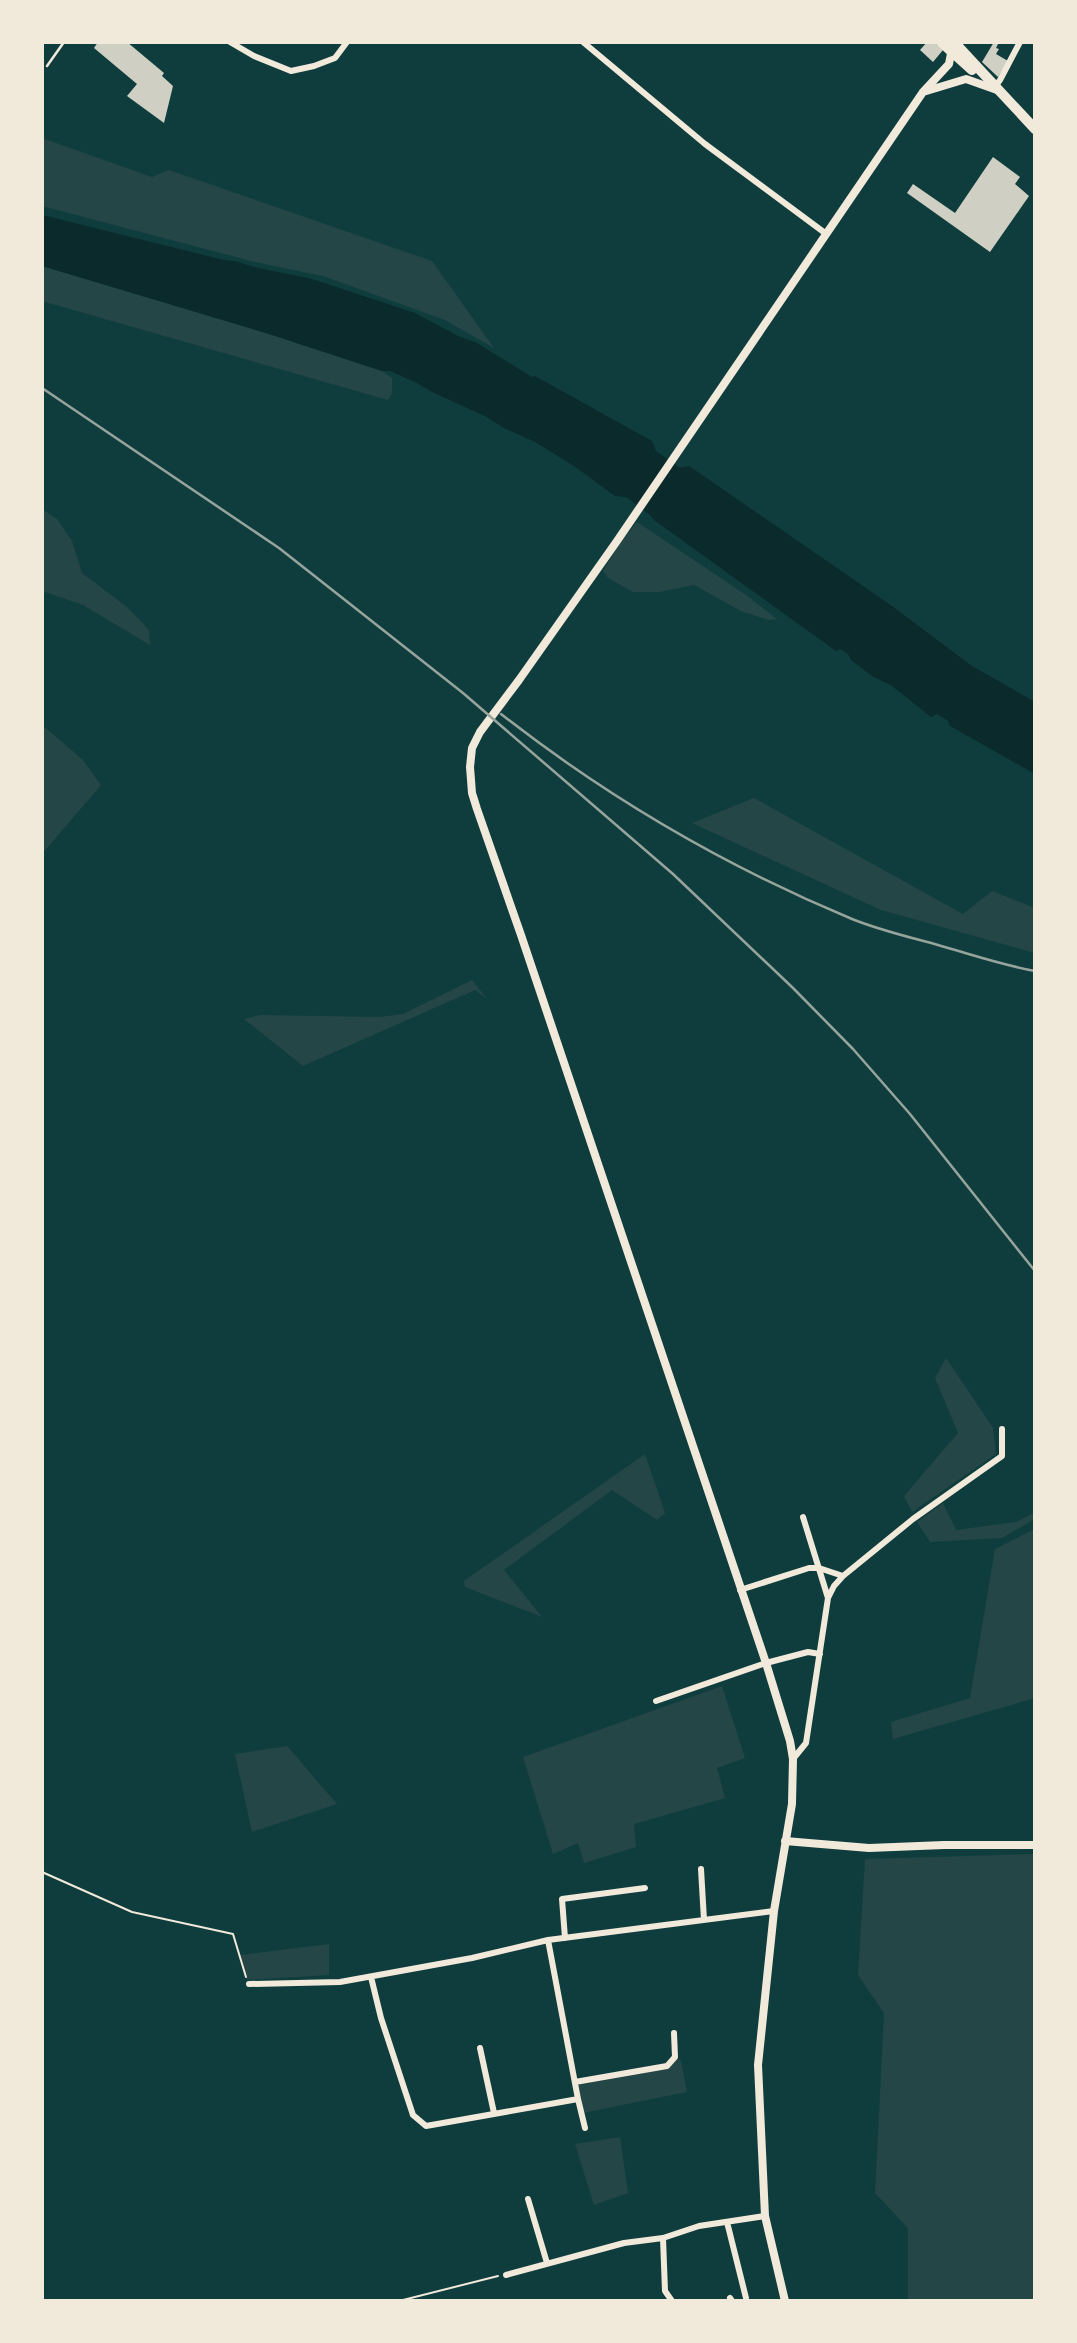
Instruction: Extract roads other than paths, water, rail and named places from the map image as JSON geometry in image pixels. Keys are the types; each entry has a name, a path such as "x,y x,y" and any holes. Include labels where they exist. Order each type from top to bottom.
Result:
{"highway":[{"path":"941,42 953,45 1035,129"}],"street":[{"path":"230,42 291,71 335,58 347,42"},
{"path":"583,42 705,144 825,233"},
{"path":"923,92 966,79 996,88 1020,42"},
{"path":"785,2301 765,2216 758,2065 774,1911 792,1804 793,1759 790,1741 472,793 472,748 480,732 617,541 923,92 949,64 953,45"},
{"path":"793,1759 806,1743 828,1598 834,1586 842,1576 913,1519 1002,1456 1002,1429"},
{"path":"803,1517 828,1598"},
{"path":"740,1590 809,1568 819,1568 842,1576"},
{"path":"656,1702 766,1663 808,1652 820,1654"},
{"path":"785,1841 869,1848 944,1844 1035,1845"},
{"path":"701,1869 704,1920"},
{"path":"565,1938 562,1899 645,1888"},
{"path":"248,1984 340,1982 472,1958 548,1940 774,1911"},
{"path":"548,1940 585,2128"},
{"path":"371,1977 412,2115 426,2126 578,2099"},
{"path":"575,2082 667,2066 675,2057 674,2033"},
{"path":"480,2048 494,2113"},
{"path":"528,2200 547,2263"},
{"path":"506,2274 624,2243 663,2238 699,2226 765,2216"},
{"path":"727,2222 746,2298"},
{"path":"663,2238 665,2291 672,2301"}],"lane":[{"path":"47,66 64,42"}],"railway":[{"path":"42,388 279,548 463,693 673,874 853,1049 910,1114 1035,1271"},
{"path":"501,714 541,745 626,802 759,877 873,927 1035,971"}]}
